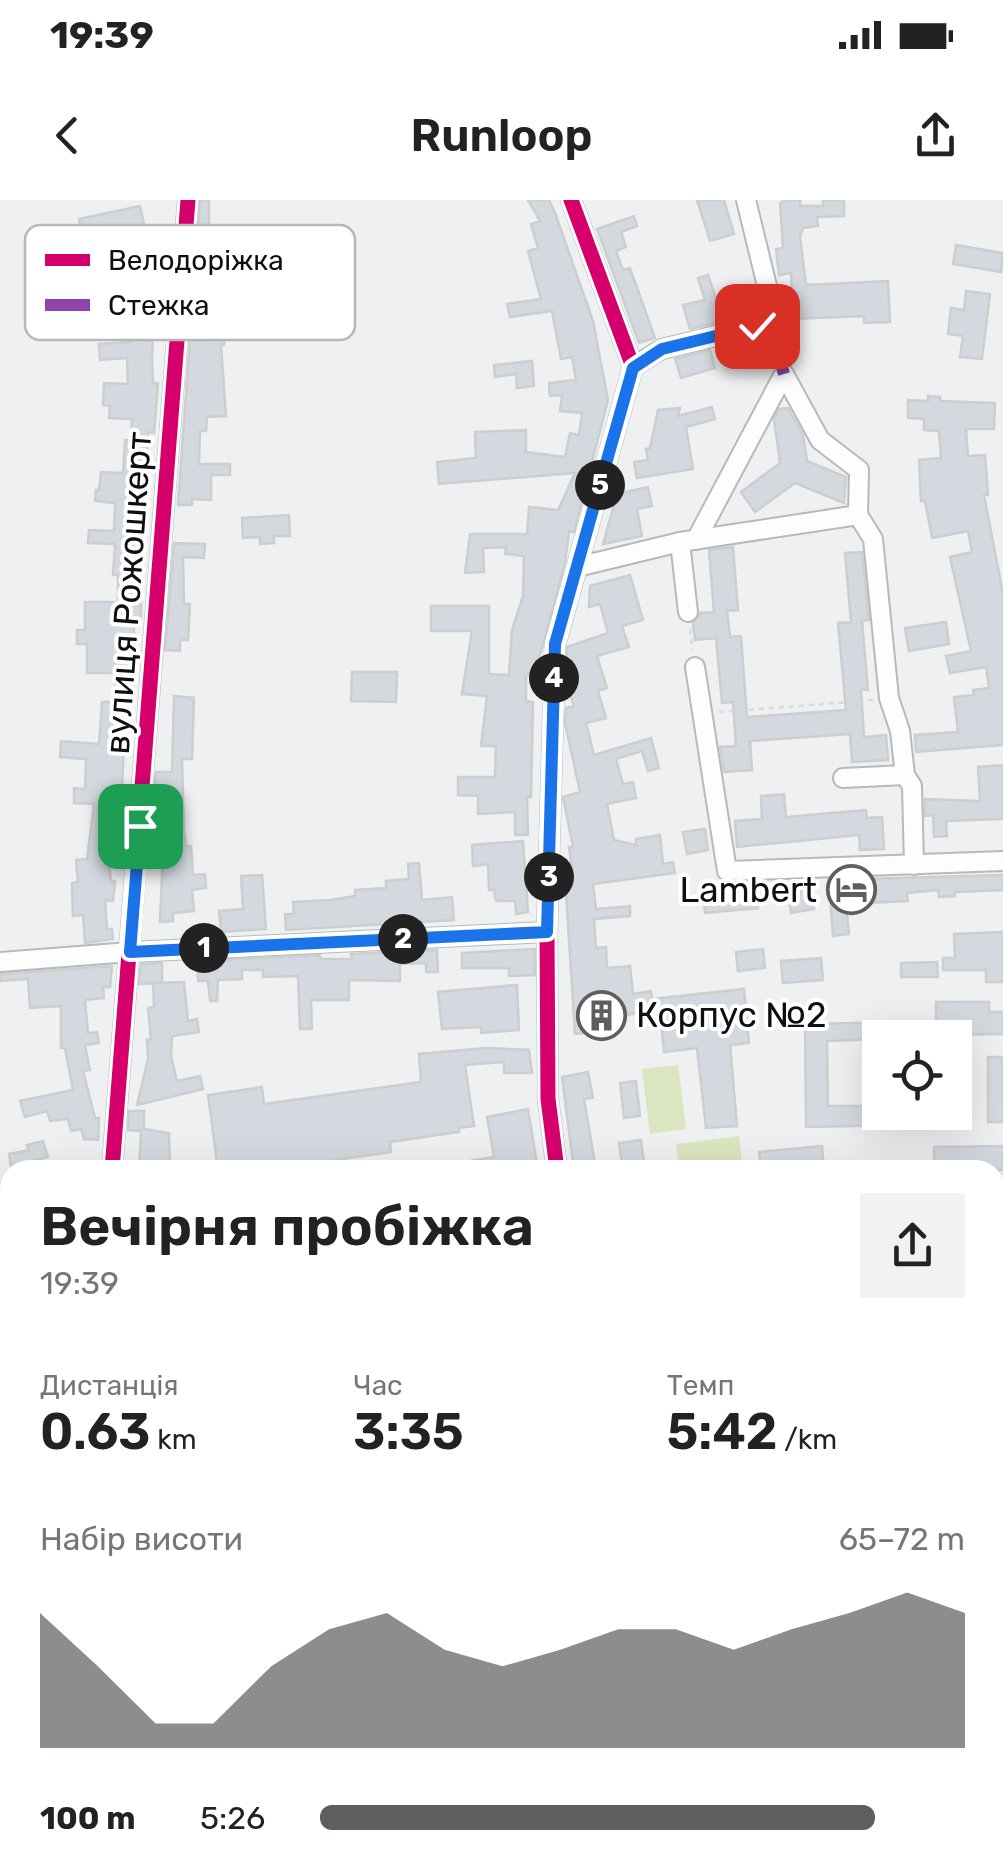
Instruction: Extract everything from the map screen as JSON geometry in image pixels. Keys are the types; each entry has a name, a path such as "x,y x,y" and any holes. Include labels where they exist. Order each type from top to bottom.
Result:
{"street":[{"name":"вулиця Рожошкерт","path":"186,225 188,200"},
{"path":"557,1160 548,1099 547,932 555,644 633,368 572,200"},
{"path":"633,368 662,349 757,326 767,318 767,286 746,200"},
{"name":"вулиця Рожошкерт","path":"113,1160 177,340"},
{"path":"688,612 688,541 784,374 820,440 859,470 858,515 873,539 889,698 900,731 905,775 912,786 914,864"},
{"path":"576,567 688,541 858,515"},
{"path":"695,667 726,872 1003,861"},
{"path":"843,778 905,775"},
{"path":"0,962 547,932"}],"path":[{"path":"688,612 695,667"},
{"path":"702,713 889,698"}],"green space":[{"path":"678,1065 686,1129 650,1134 642,1069"},
{"path":"739,1136 742,1160 678,1160 676,1144"}],"building":[{"path":"200,200 209,200 209,225 198,225"},
{"path":"528,200 549,200 555,213 593,321 608,400 574,532 569,531 565,563 542,648 533,675 526,675 526,701 533,702 531,797 527,797 528,835 515,835 515,812 478,814 478,796 458,795 458,777 495,777 496,746 481,746 487,696 462,694 472,631 431,631 431,606 489,606 489,674 509,675 512,630 523,596 524,556 505,554 506,547 483,548 484,572 465,573 470,534 527,534 529,507 558,510 575,473 439,484 437,462 476,458 475,432 526,430 526,452 565,457 570,433 579,435 582,413 560,411 562,395 550,396 549,383 576,380 572,357 561,359 552,311 510,317 507,304 541,299 528,251 538,248 531,224 540,221"},
{"path":"697,200 724,200 734,234 710,241"},
{"path":"800,200 800,206 823,206 823,200 844,200 844,216 817,217 818,226 803,228 800,236 806,285 888,281 890,322 864,323 864,316 793,319 791,273 779,275 776,249 783,248 780,203"},
{"path":"140,206 144,224 80,225 79,219"},
{"path":"634,216 637,226 621,232 626,247 616,251 623,270 630,268 655,338 639,343 597,229"},
{"path":"956,245 1003,253 1001,272 953,264"},
{"path":"708,275 724,321 690,329 683,305 705,300 698,278"},
{"path":"966,291 990,294 982,359 960,357 963,336 948,334 951,308 964,310"},
{"path":"153,340 153,383 158,383 154,433 148,432 145,487 133,486 132,511 147,512 146,529 136,529 133,550 132,585 141,585 141,623 134,623 133,686 127,685 122,786 114,786 113,811 124,812 121,854 108,853 111,881 115,881 113,901 105,900 107,929 112,929 113,939 85,943 83,915 73,916 72,883 78,882 76,860 87,859 94,804 74,803 74,788 85,789 86,759 60,757 61,741 99,744 102,702 115,702 115,673 87,673 87,644 77,644 77,630 85,630 85,602 118,602 118,575 113,575 115,544 88,543 89,530 114,531 115,503 95,501 96,490 101,472 123,473 125,440 131,440 132,419 109,418 110,406 103,405 104,383 128,384 127,358 100,360 99,344"},
{"path":"190,340 224,340 221,345 226,416 207,417 206,431 200,431 199,464 230,464 230,475 211,475 211,500 192,499 192,505 178,505"},
{"path":"710,350 715,368 681,378 675,359"},
{"path":"532,361 534,386 517,388 516,374 495,377 494,365"},
{"path":"928,396 940,397 940,401 995,403 994,429 966,429 968,456 985,455 988,495 984,495 1003,594 1003,745 916,752 915,735 958,732 954,697 974,695 973,690 989,688 986,667 950,673 946,656 971,651 950,557 972,552 968,531 932,538 925,501 921,501 919,460 941,458 939,431 924,430 924,419 908,418 908,400 928,401"},
{"path":"712,407 715,419 686,427 693,469 637,478 634,462 648,460 646,449 650,448 658,410 680,408 678,416"},
{"path":"788,408 803,435 807,461 846,477 844,503 795,483 755,512 741,492 780,463 774,419 779,409"},
{"path":"648,487 652,506 637,509 642,536 603,544 617,494"},
{"path":"289,515 290,536 274,536 274,543 260,544 260,537 243,538 242,518"},
{"path":"174,543 205,544 204,558 183,557 184,604 190,604 188,640 180,640 180,651 165,650"},
{"path":"733,547 738,610 727,611 730,637 741,636 747,717 846,710 838,623 851,622 845,553 862,552 869,620 862,621 868,690 861,690 864,737 886,735 888,760 852,762 850,734 750,741 752,770 724,772 720,747 736,746 733,702 722,703 716,638 695,640 693,623 700,613 714,612 709,550"},
{"path":"630,575 643,620 622,626 629,647 597,656 607,688 598,691 606,718 586,723 594,755 651,738 659,768 648,771 642,751 616,759 623,784 633,782 636,798 607,804 614,840 636,845 636,839 660,835 663,864 673,862 675,873 593,884 596,909 630,906 630,916 594,919 596,948 606,947 607,968 630,966 633,994 651,991 652,999 744,989 749,1043 730,1045 737,1126 706,1128 697,1048 664,1052 660,1010 606,1018 599,1032 575,1034 565,877 573,876 569,847 573,847 563,797 580,792 565,723 566,708 574,706 566,683 567,647 608,633 600,604 589,607 590,586"},
{"path":"946,622 949,644 909,651 905,628"},
{"path":"352,672 397,672 396,702 351,701"},
{"path":"174,696 194,698 192,759 182,759 184,831 186,846 191,846 193,875 205,874 206,888 192,890 194,911 173,913 173,921 160,922 163,850 153,850 152,824 156,772 172,772"},
{"path":"1003,765 1003,819 946,821 947,836 934,837 933,815 925,816 925,799 980,801 978,767"},
{"path":"784,794 786,817 866,810 867,818 882,817 884,849 860,850 859,835 737,847 735,821 762,819 761,796"},
{"path":"705,829 708,850 687,854 683,832"},
{"path":"523,841 528,912 516,914 515,901 496,901 494,890 489,890 488,864 473,866 472,845"},
{"path":"419,863 422,900 452,897 454,920 286,930 285,914 294,914 293,902 331,900 355,896 355,890 386,888 386,881 409,879 408,864"},
{"path":"262,875 266,929 221,932 219,911 243,909 241,876"},
{"path":"1003,875 1003,890 955,892 955,896 939,897 938,890 907,893 908,901 846,904 849,934 833,936 829,880"},
{"path":"810,881 814,909 791,913 787,883"},
{"path":"756,883 758,908 705,913 703,888"},
{"path":"1003,932 1003,982 986,982 986,970 943,970 943,958 955,958 954,934"},
{"path":"535,949 535,975 509,976 509,968 462,968 462,953"},
{"path":"763,949 765,968 738,971 736,952"},
{"path":"437,950 438,972 426,972 426,963 400,964 400,981 349,980 349,1000 311,1000 312,1029 300,1029 298,976 263,977 263,970 242,970 242,979 218,980 217,1001 210,1001 208,981 198,981 197,961 320,955 321,959 352,959 351,954"},
{"path":"821,958 823,980 783,983 781,961"},
{"path":"937,962 938,977 901,977 901,963"},
{"path":"162,963 162,983 139,984 141,964"},
{"path":"112,966 110,987 103,987 104,998 85,1000 88,1033 97,1032 99,1043 85,1045 90,1070 83,1071 95,1118 99,1118 98,1140 84,1139 81,1129 71,1131 68,1119 50,1121 47,1111 25,1117 20,1101 73,1090 65,1048 61,1048 61,1006 30,1008 28,979 0,981 1,974"},
{"path":"184,982 188,1021 197,1019 199,1032 172,1036 171,1056 177,1081 200,1076 203,1089 137,1105 148,1059 147,1040 151,1039 148,1008 154,1007 153,983"},
{"path":"517,985 519,1030 481,1033 481,1027 442,1029 438,992"},
{"path":"936,1002 989,1002 989,1012 1003,1012 1003,1034 972,1034 972,1020 936,1020"},
{"path":"862,1023 862,1040 827,1041 828,1106 862,1106 862,1126 806,1127 805,1024"},
{"path":"486,1048 529,1050 532,1073 504,1073 504,1062 465,1065 474,1126 459,1128 459,1132 390,1142 391,1152 336,1160 217,1160 208,1095 262,1087 264,1104 421,1082 419,1054"},
{"path":"988,1057 1003,1057 1003,1122 988,1122"},
{"path":"588,1072 593,1098 584,1099 594,1160 573,1160 562,1077"},
{"path":"636,1081 640,1116 624,1118 620,1083"},
{"path":"528,1109 536,1160 475,1160 494,1157 487,1117"},
{"path":"129,1111 144,1111 144,1129 169,1133 170,1160 140,1160 141,1131 128,1130"},
{"path":"641,1140 644,1160 622,1160 619,1143"},
{"path":"43,1141 48,1157 10,1160 9,1154 29,1150 27,1145"},
{"path":"822,1146 823,1160 760,1160 759,1152"},
{"path":"1003,1146 1003,1160 934,1160 934,1147"}],"marked path":[{"path":"767,318 784,374"}],"cycle path":[{"path":"186,225 188,200"},
{"path":"556,1160 548,1099 547,932 555,645 633,367 571,200"},
{"path":"113,1160 177,340"}],"place":[{"name":"Lambert","path":"852,890"},
{"name":"Корпус №2","path":"601,1015"}],"route":[{"path":"140,826 130,952 547,932 555,644 633,368 662,349 757,326"}]}
